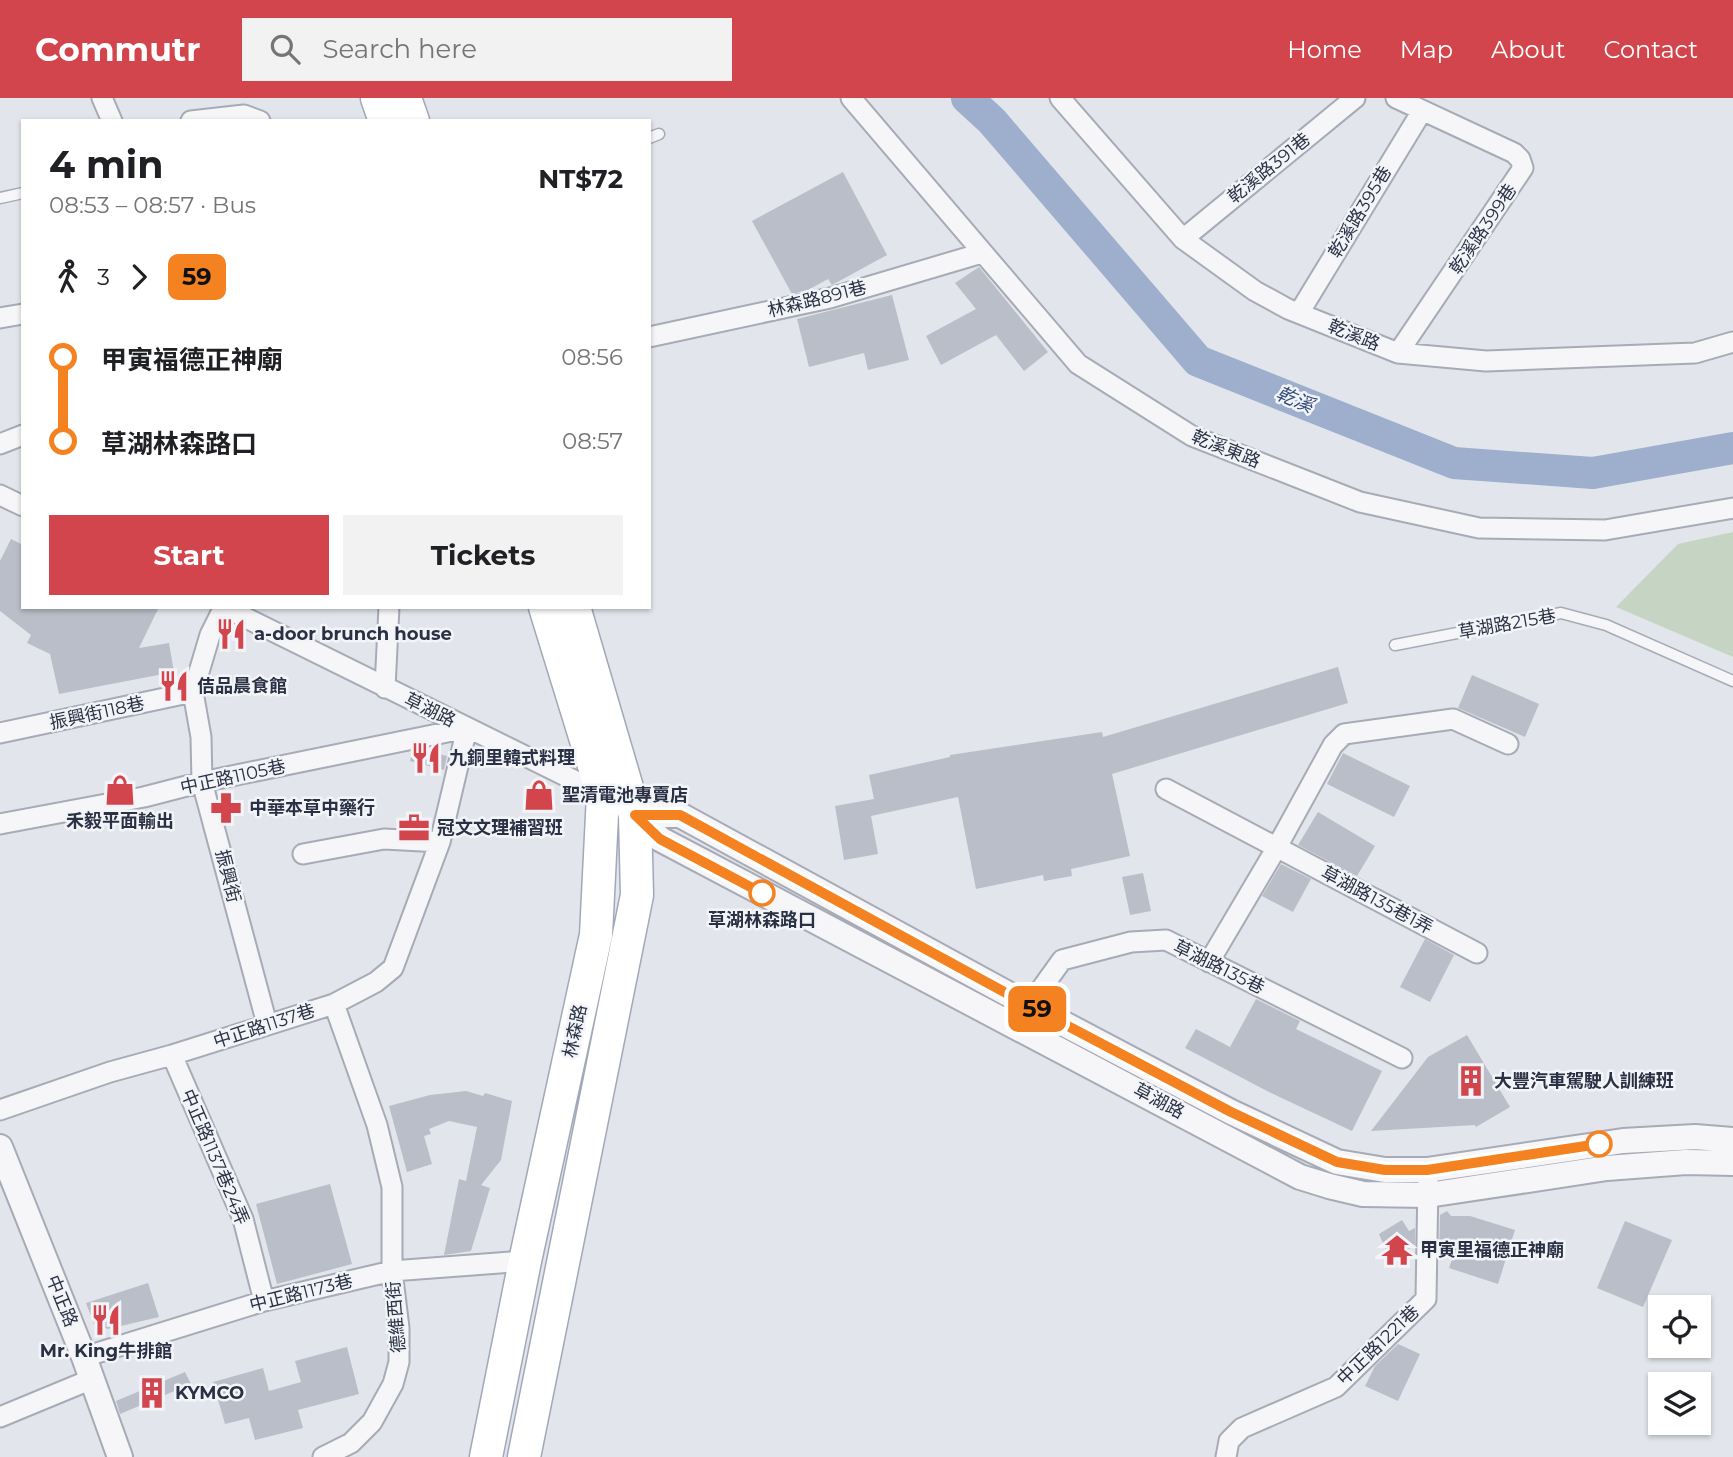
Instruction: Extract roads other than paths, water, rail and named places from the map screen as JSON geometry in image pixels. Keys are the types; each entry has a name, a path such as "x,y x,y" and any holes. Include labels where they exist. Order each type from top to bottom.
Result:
{"main road":[{"path":"377,98 384,119"},
{"path":"405,98 412,119"},
{"name":"林森路","path":"486,1457 525,1261 596,935 603,795 546,609"},
{"name":"林森路","path":"524,1457 636,895 635,815 575,609"}],"street":[{"path":"103,98 111,119"},
{"name":"乾溪東路","path":"851,98 1078,364 1192,436 1360,502 1479,528 1605,530 1733,508"},
{"name":"乾溪路","path":"1060,98 1183,239 1255,291 1298,313 1398,353 1486,361 1695,353 1733,342"},
{"name":"乾溪路391巷","path":"1183,239 1354,98"},
{"path":"1396,98 1422,111"},
{"name":"乾溪路395巷","path":"1298,313 1422,111"},
{"name":"乾溪路399巷","path":"1398,353 1523,168 1514,153 1422,111"},
{"path":"209,119 244,115 255,119"},
{"name":"林森路891巷","path":"651,337 830,298 982,253"},
{"path":"0,318 21,314"},
{"path":"0,444 21,436"},
{"path":"0,495 21,505"},
{"name":"振興街","path":"223,609 210,635 193,692 201,737 202,782 267,1024"},
{"name":"草湖路","path":"228,609 603,795 635,815 680,815 1300,1177 1363,1194 1428,1195 1607,1168 1686,1162 1733,1163"},
{"path":"385,688 389,609"},
{"name":"振興街118巷","path":"0,733 193,692"},
{"path":"1209,962 1333,745 1344,734 1453,719 1508,744"},
{"name":"中正路1105巷","path":"0,824 144,797 202,782 467,728"},
{"name":"中正路1137巷","path":"0,1110 110,1072 334,1004 376,982 393,968 440,842 467,728"},
{"name":"草湖路135巷1弄","path":"1166,789 1477,953"},
{"path":"303,854 384,839 440,842"},
{"name":"草湖路135巷","path":"1022,1015 1062,960 1131,942 1166,940 1402,1058"},
{"name":"德維西街","path":"323,1457 351,1443 372,1422 393,1384 400,1362 392,1271 392,1186 377,1125 334,1004"},
{"name":"草湖路","path":"1022,1015 1337,1162 1385,1170 1427,1170 1623,1141 1695,1137 1733,1140"},
{"name":"中正路1137巷24弄","path":"172,1055 243,1219 264,1301"},
{"name":"中正路","path":"0,1147 88,1368 120,1457"},
{"name":"中正路1221巷","path":"1226,1457 1229,1441 1242,1428 1336,1387 1426,1299 1427,1170"},
{"name":"中正路1173巷","path":"0,1417 88,1368 264,1301 392,1271 525,1261"}],"lane":[{"path":"0,198 21,193"},
{"name":"草湖路215巷","path":"1395,645 1561,613 1606,625 1733,681"}],"waterway":[{"name":"乾溪","path":"967,98 992,121 1198,361 1454,463 1593,473 1733,448"}],"place":[{"name":"a-door brunch house","path":"231,634"},
{"name":"佶品晨食館","path":"174,686"},
{"name":"九銅里韓式料理","path":"426,758"},
{"name":"禾毅平面輸出","path":"120,790"},
{"name":"聖清電池專賣店","path":"539,795"},
{"name":"中華本草中藥行","path":"226,808"},
{"name":"冠文文理補習班","path":"414,828"},
{"name":"草湖林森路口","path":"762,893"},
{"name":"大豐汽車駕駛人訓練班","path":"1471,1081"},
{"name":"甲寅里福德正神廟","path":"1397,1250"},
{"name":"Mr. King牛排館","path":"106,1320"},
{"name":"KYMCO","path":"152,1393"}]}
